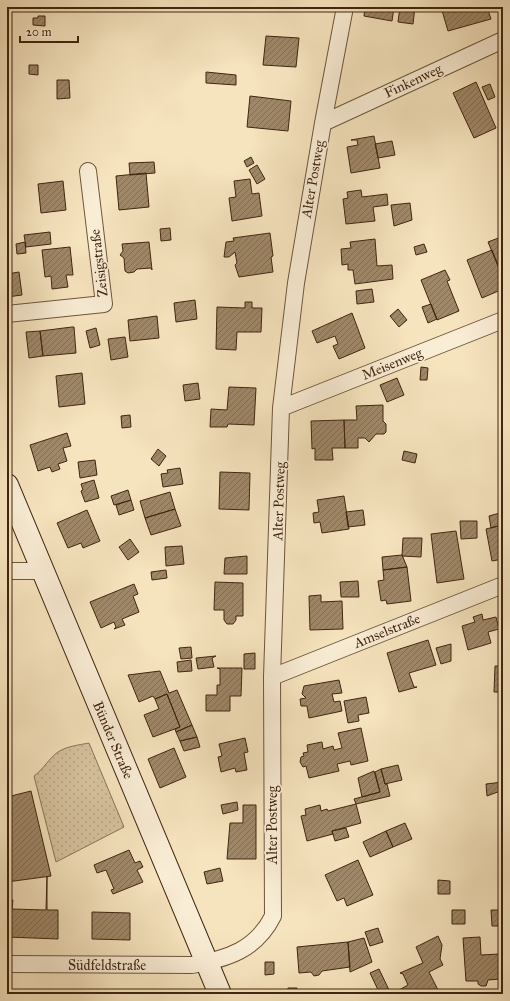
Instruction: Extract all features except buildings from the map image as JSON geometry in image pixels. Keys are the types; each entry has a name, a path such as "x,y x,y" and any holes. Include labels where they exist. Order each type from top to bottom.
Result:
{"main road":[{"name":"Bünder Straße","path":"7,485 220,994"}],"street":[{"name":"Alter Postweg","path":"207,963 224,959 254,942 266,931 273,916 272,677 281,408 296,283 323,123 345,7"},
{"name":"Finkenweg","path":"323,123 503,40"},
{"name":"Zeisigstraße","path":"7,314 104,304 88,171"},
{"name":"Meisenweg","path":"281,408 503,320"},
{"path":"7,571 42,571"},
{"name":"Amselstraße","path":"272,677 503,585"},
{"name":"Südfeldstraße","path":"7,964 192,965 207,963"}],"shaded area":[{"path":"89,743 124,827 56,862 34,776 58,752 69,747"}]}
